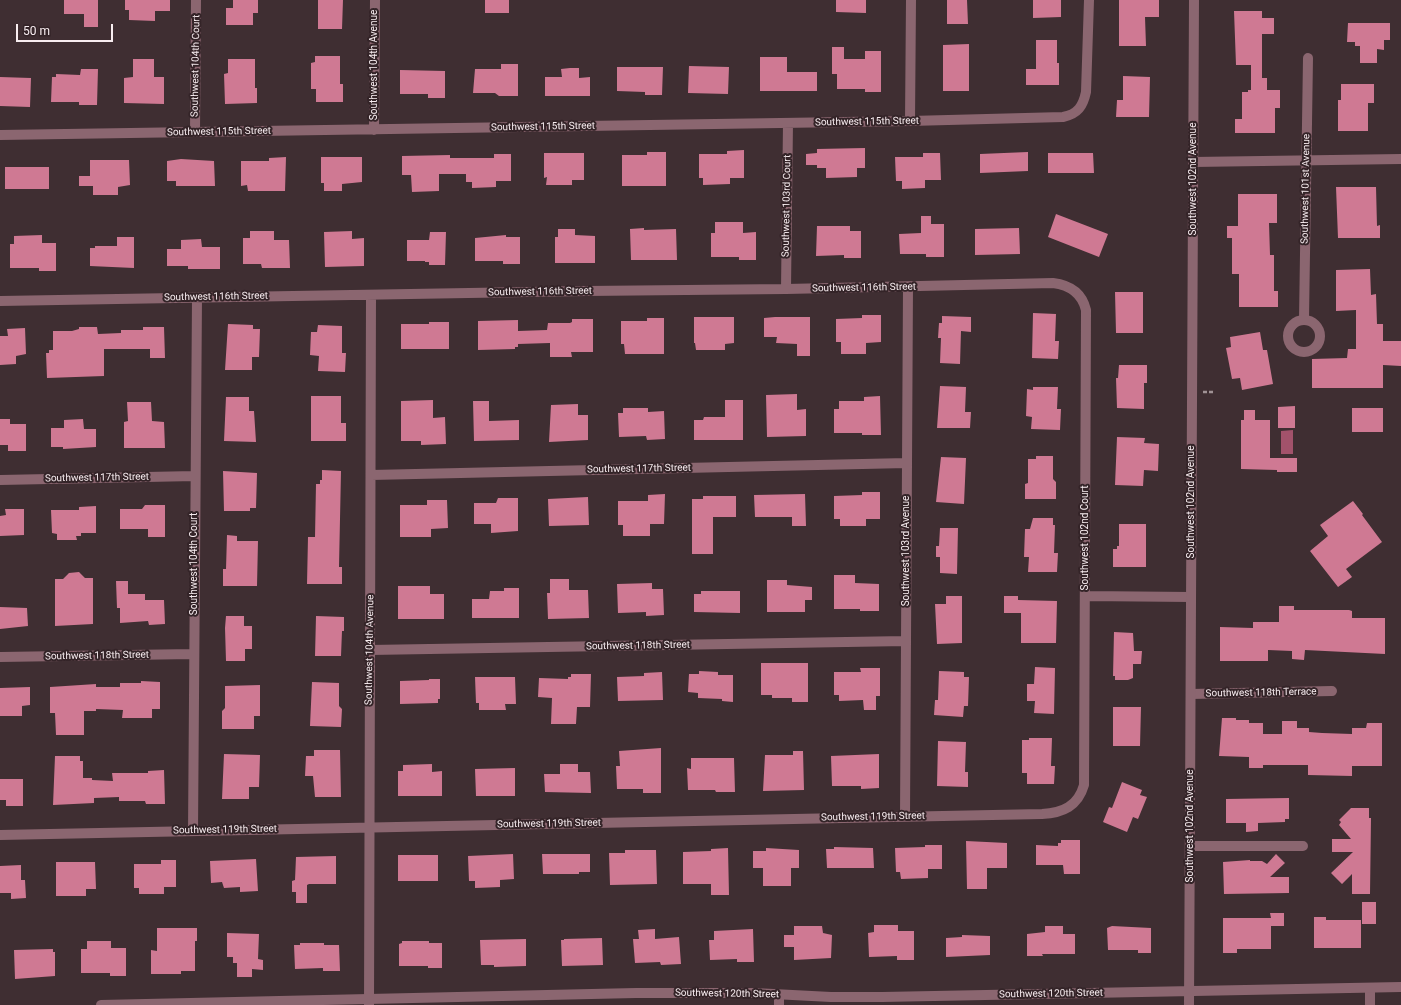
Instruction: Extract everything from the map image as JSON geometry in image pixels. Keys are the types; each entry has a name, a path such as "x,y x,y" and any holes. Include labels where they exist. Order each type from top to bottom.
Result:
{"street":[{"name":"Southwest 104th Court","path":"195,132 196,0"},
{"name":"Southwest 104th Avenue","path":"374,130 375,0"},
{"path":"910,121 911,0"},
{"name":"Southwest 115th Street","path":"0,135 1063,118 1078,112 1082,106 1087,83 1089,0"},
{"name":"Southwest 102nd Avenue","path":"1189,1005 1194,0"},
{"name":"Southwest 101st Avenue","path":"1304,319 1308,58"},
{"name":"Southwest 103rd Court","path":"786,289 788,123"},
{"path":"1193,162 1401,159"},
{"name":"Southwest 116th Street","path":"0,301 372,294 908,287 1053,283 1067,286 1077,293"},
{"name":"Southwest 103rd Avenue","path":"905,816 908,287"},
{"name":"Southwest 102nd Court","path":"1077,293 1083,301 1086,310 1084,785"},
{"name":"Southwest 104th Avenue","path":"369,1002 368,828 372,294"},
{"name":"Southwest 104th Court","path":"193,831 194,476 197,298"},
{"name":"Southwest 117th Street","path":"371,475 907,463"},
{"name":"Southwest 117th Street","path":"0,480 194,476"},
{"path":"1085,596 1191,597"},
{"name":"Southwest 118th Street","path":"370,650 906,641"},
{"name":"Southwest 118th Street","path":"0,657 193,654"},
{"name":"Southwest 118th Terrace","path":"1191,694 1332,691"},
{"name":"Southwest 119th Street","path":"0,835 1056,812 1073,805 1084,785"},
{"path":"1190,846 1303,846"},
{"name":"Southwest 120th Street","path":"101,1005 369,1002 636,993 779,1000 1401,987"},
{"path":"1370,988 1370,1005"}],"path":[{"path":"1200,392 1213,392"}],"shaded area":[{"path":"1293,430 1293,454 1281,454 1281,431"}],"building":[{"path":"64,0 98,0 98,27 84,27 84,14 64,14"},
{"path":"125,0 170,0 170,11 155,11 155,21 129,20 129,10 125,10"},
{"path":"233,0 258,0 258,13 253,13 253,25 226,25 226,8 233,8"},
{"path":"318,0 343,0 342,29 318,29"},
{"path":"485,0 509,0 509,13 485,13"},
{"path":"836,0 866,0 866,13 836,12"},
{"path":"947,0 967,0 968,24 947,24"},
{"path":"1033,0 1061,0 1061,17 1033,18"},
{"path":"1119,0 1159,0 1159,17 1145,17 1146,46 1119,46"},
{"path":"1234,11 1262,11 1262,18 1274,18 1274,34 1262,34 1262,78 1267,78 1267,90 1280,90 1280,108 1275,108 1275,133 1235,133 1235,119 1242,119 1242,92 1248,92 1248,90 1251,90 1251,65 1236,65"},
{"path":"1348,23 1390,23 1390,40 1384,40 1384,50 1377,49 1377,63 1360,63 1360,46 1355,46 1355,42 1347,42"},
{"path":"1036,40 1057,40 1059,85 1026,85 1026,69 1036,69"},
{"path":"969,44 969,91 943,91 943,45"},
{"path":"832,47 844,47 844,59 865,59 865,51 881,51 881,92 865,92 865,89 837,89 837,74 832,74"},
{"path":"315,56 340,56 340,84 343,84 343,102 316,102 316,89 311,89 311,63 315,62"},
{"path":"760,57 787,57 787,72 817,72 817,91 760,91"},
{"path":"133,59 154,59 154,77 164,77 164,104 124,103 124,78 133,77"},
{"path":"228,59 255,59 255,88 257,88 257,103 225,104 224,74 228,73"},
{"path":"501,64 518,64 518,96 499,96 495,93 473,93 475,69 501,69"},
{"path":"689,66 729,67 728,94 688,93"},
{"path":"617,67 663,67 662,95 645,95 645,92 617,91"},
{"path":"579,68 579,78 590,77 590,96 545,96 545,77 562,77 561,69"},
{"path":"81,69 98,69 97,105 79,105 79,102 51,102 52,77 56,77 56,74 80,75"},
{"path":"400,70 445,71 445,98 428,98 428,94 400,94"},
{"path":"1123,76 1150,77 1149,117 1116,117 1117,100 1123,100"},
{"path":"0,77 31,78 30,107 0,106"},
{"path":"1341,84 1374,84 1374,103 1368,103 1368,131 1338,131 1338,100 1341,100"},
{"path":"865,148 865,168 857,168 857,177 826,178 826,168 817,168 817,165 806,165 806,154 817,153 817,149"},
{"path":"744,150 744,178 730,178 730,184 703,185 703,178 699,178 699,154 727,154 727,151"},
{"path":"647,152 666,152 666,186 622,186 622,155 647,155"},
{"path":"1028,152 1028,171 980,173 980,154"},
{"path":"544,153 584,153 584,180 572,180 572,185 546,185 547,177 544,178"},
{"path":"923,153 940,153 941,180 925,180 925,188 902,189 902,181 896,181 895,157 923,157"},
{"path":"1048,153 1093,153 1094,173 1048,173"},
{"path":"494,154 511,154 511,181 496,181 496,187 472,188 472,182 466,182 466,174 439,174 439,191 412,192 411,175 402,175 402,156 450,155 450,158 494,158"},
{"path":"286,157 285,191 248,191 247,185 241,186 241,161 269,161 269,158"},
{"path":"321,157 362,157 362,182 342,184 342,191 324,191 324,183 321,183"},
{"path":"181,159 214,161 215,186 176,186 176,181 167,181 167,161"},
{"path":"90,160 129,160 130,185 118,187 118,195 93,195 93,186 79,186 79,176 90,176"},
{"path":"5,167 49,167 49,189 5,189"},
{"path":"1336,187 1376,187 1377,226 1380,225 1380,238 1338,238"},
{"path":"1238,194 1277,194 1277,223 1269,223 1270,255 1274,255 1274,291 1278,291 1278,307 1239,307 1239,274 1232,274 1232,238 1227,238 1227,226 1238,226"},
{"path":"1056,214 1108,234 1099,257 1048,237"},
{"path":"921,216 931,216 931,224 944,224 944,257 926,257 926,254 900,254 899,234 921,233"},
{"path":"715,222 743,222 743,233 756,232 756,260 739,260 739,257 711,257 711,233 715,233"},
{"path":"817,226 850,226 850,231 861,231 861,258 844,258 844,255 816,256"},
{"path":"644,228 644,230 676,229 677,260 631,260 630,229"},
{"path":"1019,228 1020,254 975,255 975,229"},
{"path":"558,229 575,229 575,235 595,236 595,263 555,263 555,237 558,237"},
{"path":"250,231 274,231 274,240 289,240 290,268 262,268 261,264 243,264 243,238 250,238"},
{"path":"352,231 352,239 364,238 364,266 325,267 324,232"},
{"path":"430,232 446,232 445,265 429,265 429,262 425,261 407,261 407,240 429,240"},
{"path":"42,235 42,243 56,243 56,271 39,271 39,268 10,268 10,244 14,244 14,236"},
{"path":"506,235 506,237 520,237 520,264 503,264 503,261 475,261 475,238"},
{"path":"117,237 134,237 134,268 90,266 90,248 95,248 95,246 117,246"},
{"path":"201,239 202,247 220,247 220,269 188,269 188,266 167,266 167,249 181,249 181,240"},
{"path":"1370,269 1371,295 1376,294 1377,324 1383,324 1383,341 1401,341 1401,366 1383,365 1383,388 1312,388 1312,359 1347,358 1348,349 1356,349 1356,310 1336,311 1336,270"},
{"path":"1115,292 1143,292 1143,333 1116,333"},
{"path":"1033,313 1056,314 1055,341 1059,341 1058,359 1032,358"},
{"path":"862,315 881,315 881,342 866,343 866,354 841,354 841,342 836,342 836,319 862,318"},
{"path":"942,316 971,317 971,332 961,331 960,364 940,363 941,338 938,338 939,323 942,323"},
{"path":"694,317 734,317 734,343 725,344 725,350 696,350 694,343"},
{"path":"810,317 810,356 797,356 797,344 776,343 777,337 764,337 764,318"},
{"path":"647,318 664,318 664,354 625,354 624,344 621,344 621,321 647,321"},
{"path":"572,319 593,319 593,352 571,352 572,357 550,357 550,343 518,344 518,347 515,347 515,349 478,350 478,321 518,320 518,331 547,330 548,323 570,323 572,322"},
{"path":"429,322 449,322 449,349 401,349 401,324 429,324"},
{"path":"228,324 253,325 253,329 260,329 259,357 252,357 252,370 225,370"},
{"path":"318,325 342,326 342,353 346,353 345,372 318,371 319,356 310,355 311,332 317,332"},
{"path":"79,327 97,327 98,334 121,333 121,330 143,330 143,327 164,327 165,358 150,358 150,349 104,349 104,376 47,378 46,353 49,353 49,350 53,350 53,331 72,331 79,329"},
{"path":"25,328 26,354 16,356 16,364 0,365 0,336 8,336 7,329"},
{"path":"1260,332 1263,350 1267,350 1273,384 1242,390 1240,378 1232,379 1226,348 1231,347 1230,337"},
{"path":"1119,365 1147,365 1147,383 1144,383 1144,409 1117,408 1116,378 1118,378"},
{"path":"940,386 966,387 965,412 971,412 970,428 937,428"},
{"path":"1033,387 1058,387 1057,409 1061,409 1060,430 1031,429 1032,417 1026,416 1027,389 1033,390"},
{"path":"797,394 797,410 806,409 806,436 767,437 766,395"},
{"path":"311,396 341,396 341,423 346,423 346,441 311,441"},
{"path":"880,396 881,435 834,433 834,409 839,409 839,401 864,401 864,397"},
{"path":"226,397 249,397 249,411 254,411 256,442 224,441"},
{"path":"433,400 433,418 445,417 446,444 421,445 421,441 401,441 401,401"},
{"path":"725,400 743,400 743,440 694,440 694,420 703,420 704,417 725,417"},
{"path":"473,401 489,401 489,421 519,420 519,440 474,441"},
{"path":"127,402 151,402 152,421 164,422 165,448 124,448 124,422 128,421"},
{"path":"578,404 578,415 588,415 588,440 549,442 551,405"},
{"path":"1295,406 1295,428 1278,428 1278,407"},
{"path":"623,408 648,408 648,412 664,411 665,439 647,440 646,436 619,437 618,413 623,413"},
{"path":"1352,408 1383,408 1383,432 1352,432"},
{"path":"1244,410 1255,410 1255,420 1270,420 1270,458 1297,458 1297,472 1241,469 1241,420 1244,420"},
{"path":"0,419 10,419 10,424 26,424 26,451 8,451 8,445 0,445"},
{"path":"83,419 84,429 96,429 96,447 63,449 63,447 51,447 51,428 64,428 64,420"},
{"path":"1117,437 1145,438 1144,443 1159,444 1158,471 1144,470 1143,486 1115,485"},
{"path":"1036,456 1053,456 1053,479 1056,482 1056,499 1025,499 1025,484 1028,483 1028,459 1036,459"},
{"path":"941,457 966,458 964,504 936,502"},
{"path":"322,470 341,471 339,567 342,567 342,584 307,584 308,537 315,537 316,484 320,484 320,480 322,480"},
{"path":"223,471 257,473 256,508 250,508 250,511 224,511"},
{"path":"862,492 880,492 880,519 866,519 866,526 840,526 840,519 834,519 834,496 862,495"},
{"path":"665,494 664,524 650,524 650,536 623,536 623,525 618,525 618,501 648,501 648,495"},
{"path":"805,494 806,526 792,526 792,517 755,517 754,495"},
{"path":"703,496 736,496 736,517 713,517 713,554 692,554 692,499 703,499"},
{"path":"588,497 589,525 549,526 548,499"},
{"path":"498,498 518,498 518,531 491,533 491,524 474,524 474,503 496,503"},
{"path":"427,500 447,500 448,528 431,529 431,537 400,537 400,505 427,505"},
{"path":"1353,501 1382,542 1346,569 1352,577 1338,587 1310,551 1328,536 1320,525"},
{"path":"145,505 165,505 165,537 148,537 148,529 120,529 120,509 142,509"},
{"path":"96,506 96,533 81,533 81,536 76,536 77,540 57,540 57,534 52,533 51,510 79,510 79,507"},
{"path":"5,509 24,509 24,535 0,536 0,516 6,515"},
{"path":"1033,518 1053,518 1053,525 1055,525 1054,553 1058,553 1057,572 1028,572 1029,557 1024,557 1025,529 1030,529"},
{"path":"1119,524 1146,524 1146,567 1113,567 1113,549 1117,549 1117,546 1119,546"},
{"path":"940,528 958,528 957,574 940,573 940,557 936,557 936,546 939,546"},
{"path":"227,535 237,536 237,541 258,541 257,586 223,586 223,569 226,569"},
{"path":"79,572 85,578 93,578 93,624 55,626 55,579 63,579 69,573"},
{"path":"834,575 855,575 855,583 879,584 879,611 834,609"},
{"path":"550,579 569,579 569,590 588,590 589,618 548,619 547,593 550,593"},
{"path":"767,580 787,580 787,585 812,587 812,600 805,600 805,612 767,612"},
{"path":"116,581 128,581 128,594 145,594 145,600 164,600 165,624 149,625 148,621 120,623 120,608 117,608"},
{"path":"652,583 652,589 663,589 664,615 646,616 646,612 618,613 617,584"},
{"path":"398,586 430,586 430,594 444,594 444,619 398,619"},
{"path":"504,588 519,588 519,618 472,618 472,599 489,599 490,591 504,591"},
{"path":"701,591 740,591 740,613 694,612 694,594 701,594"},
{"path":"946,596 962,596 962,643 937,644 935,604 946,604"},
{"path":"1004,596 1018,596 1018,600 1057,601 1056,643 1021,643 1021,613 1004,613"},
{"path":"1279,606 1294,606 1294,610 1349,610 1352,611 1352,618 1385,618 1385,654 1305,650 1304,660 1292,659 1292,651 1268,650 1268,661 1220,661 1220,627 1253,628 1253,622 1279,622"},
{"path":"0,607 27,608 28,626 0,629"},
{"path":"226,616 244,616 244,626 252,626 252,649 245,649 245,661 226,661"},
{"path":"316,616 344,617 341,656 315,656"},
{"path":"1114,632 1133,633 1134,651 1142,651 1141,664 1133,664 1133,678 1128,680 1115,680 1115,676 1113,676"},
{"path":"761,663 808,663 808,702 792,702 792,698 772,698 772,695 761,695"},
{"path":"1035,667 1055,668 1054,714 1034,713 1035,701 1027,701 1027,684 1034,684"},
{"path":"860,668 880,668 880,696 876,696 876,710 864,710 863,700 839,701 839,695 834,695 834,672 861,672"},
{"path":"699,671 718,672 718,675 733,675 733,702 722,701 722,699 698,698 698,693 688,692 689,674 699,674"},
{"path":"939,671 964,672 964,677 969,677 968,706 964,706 963,717 934,715 935,700 938,700"},
{"path":"662,672 663,700 618,701 617,677 644,676 644,673"},
{"path":"571,674 591,674 590,707 577,707 576,724 551,724 552,698 538,697 539,678 568,679 568,677 571,677"},
{"path":"475,677 515,677 516,704 505,704 506,710 479,710 479,703 476,703"},
{"path":"440,679 440,699 438,699 438,703 400,704 400,681"},
{"path":"141,681 160,682 160,709 152,709 152,718 122,718 123,710 96,709 96,711 84,711 84,735 56,735 55,713 50,713 50,687 96,684 96,687 120,687 120,683 141,683"},
{"path":"312,682 339,683 339,706 342,709 341,727 310,726"},
{"path":"260,685 260,716 254,716 254,729 222,729 222,711 225,708 225,686"},
{"path":"30,687 30,705 22,706 22,716 0,716 0,688"},
{"path":"1113,707 1141,707 1140,746 1113,746"},
{"path":"1222,718 1249,720 1249,723 1263,723 1263,734 1282,734 1282,721 1297,721 1297,728 1309,728 1309,732 1352,734 1352,728 1366,728 1367,723 1382,723 1382,766 1352,766 1352,776 1308,775 1308,765 1263,765 1263,768 1249,768 1249,757 1219,756"},
{"path":"1029,738 1052,738 1051,766 1055,766 1054,784 1027,784 1027,773 1022,773 1022,740 1029,740"},
{"path":"938,741 966,742 965,772 968,772 968,787 937,786"},
{"path":"661,748 661,793 643,793 643,789 617,789 616,766 620,766 619,751"},
{"path":"314,750 340,750 341,797 315,797 313,776 305,776 306,756 314,756"},
{"path":"793,751 803,751 804,790 763,791 765,755 793,755"},
{"path":"224,754 260,755 259,787 249,787 249,799 222,799"},
{"path":"879,754 879,788 861,789 861,786 832,786 831,756"},
{"path":"55,756 80,756 80,761 83,761 83,778 92,778 92,780 113,781 112,773 148,773 148,771 164,770 165,804 146,804 145,801 119,801 119,797 94,798 94,803 53,805"},
{"path":"691,758 734,758 735,792 688,790 687,768 691,769"},
{"path":"432,764 432,772 442,771 442,796 398,796 398,771 403,771 403,765"},
{"path":"560,764 578,764 578,772 590,772 591,793 545,792 544,774 560,774"},
{"path":"515,768 515,796 476,796 475,769"},
{"path":"0,779 23,779 23,806 6,806 6,800 0,800"},
{"path":"1122,782 1142,790 1140,795 1147,797 1138,819 1133,817 1127,832 1103,822 1109,807 1112,808"},
{"path":"1289,798 1289,819 1285,819 1285,822 1258,823 1258,831 1246,832 1246,823 1226,823 1226,799"},
{"path":"1351,808 1369,808 1369,818 1371,818 1370,894 1352,894 1352,874 1342,884 1331,873 1353,852 1332,852 1332,839 1351,839 1339,825 1341,822 1339,820"},
{"path":"1061,840 1080,840 1080,874 1064,874 1063,865 1036,865 1036,845 1058,846 1058,843 1061,843"},
{"path":"966,841 1007,843 1007,868 987,868 987,889 967,889"},
{"path":"925,845 942,845 942,869 928,869 928,878 901,879 900,872 896,872 895,848 925,847"},
{"path":"834,847 873,848 874,868 827,868 826,849 834,849"},
{"path":"728,848 729,895 711,895 711,884 683,884 683,852 711,851 711,849"},
{"path":"766,848 799,850 799,868 791,868 791,886 763,886 763,868 753,868 753,851 766,851"},
{"path":"625,850 656,850 657,884 610,885 609,853 625,853"},
{"path":"513,854 514,879 500,880 500,887 475,888 475,881 469,881 468,856"},
{"path":"542,854 590,854 590,872 579,872 579,874 543,874"},
{"path":"1276,854 1285,863 1270,877 1289,877 1289,893 1224,894 1223,862 1250,860 1262,861 1267,864"},
{"path":"398,855 438,855 438,881 398,881"},
{"path":"336,856 336,884 309,884 307,885 307,903 296,903 296,892 292,892 292,881 295,880 296,857"},
{"path":"256,859 258,891 240,892 240,887 224,888 222,882 211,883 210,861"},
{"path":"161,860 176,860 176,887 164,887 164,894 139,894 139,888 134,888 134,864 161,864"},
{"path":"56,862 95,862 96,889 86,889 86,896 56,896"},
{"path":"21,865 21,880 25,880 26,898 11,899 11,893 0,893 0,866"},
{"path":"1362,902 1376,902 1376,924 1362,924"},
{"path":"1270,913 1284,913 1284,926 1271,926 1271,949 1237,949 1237,953 1223,953 1223,918 1271,918"},
{"path":"1314,917 1326,917 1326,920 1361,920 1361,948 1314,948"},
{"path":"874,925 898,925 898,931 914,931 914,960 897,960 897,956 869,957 868,933 874,932"},
{"path":"794,926 822,926 823,933 832,935 831,958 794,960 794,947 784,947 784,935 794,935"},
{"path":"1045,926 1063,926 1063,934 1075,934 1075,954 1042,954 1043,956 1027,956 1027,934 1045,932"},
{"path":"1112,926 1151,928 1151,953 1138,953 1138,950 1108,950 1107,928"},
{"path":"157,928 197,928 197,941 195,941 195,971 181,971 181,974 151,974 151,950 157,951"},
{"path":"655,929 655,939 679,937 681,964 661,965 660,962 635,963 633,939 639,939 638,930"},
{"path":"753,929 754,962 737,962 737,959 710,960 709,940 714,940 714,931"},
{"path":"227,933 259,934 258,959 263,960 263,970 252,969 252,977 237,977 237,963 233,963 233,957 227,957"},
{"path":"962,935 990,936 990,955 946,957 946,938 962,937"},
{"path":"602,938 603,965 562,966 561,940"},
{"path":"526,939 526,966 494,967 494,965 481,965 480,940"},
{"path":"87,941 111,941 111,948 126,948 126,976 110,976 110,973 81,973 81,949 87,949"},
{"path":"402,941 429,941 429,943 442,943 442,968 428,968 428,966 399,966 399,944 402,943"},
{"path":"300,943 324,943 324,945 339,945 340,971 323,971 323,968 295,969 294,945 300,945"},
{"path":"53,949 53,952 55,952 55,976 15,979 14,950"}]}
